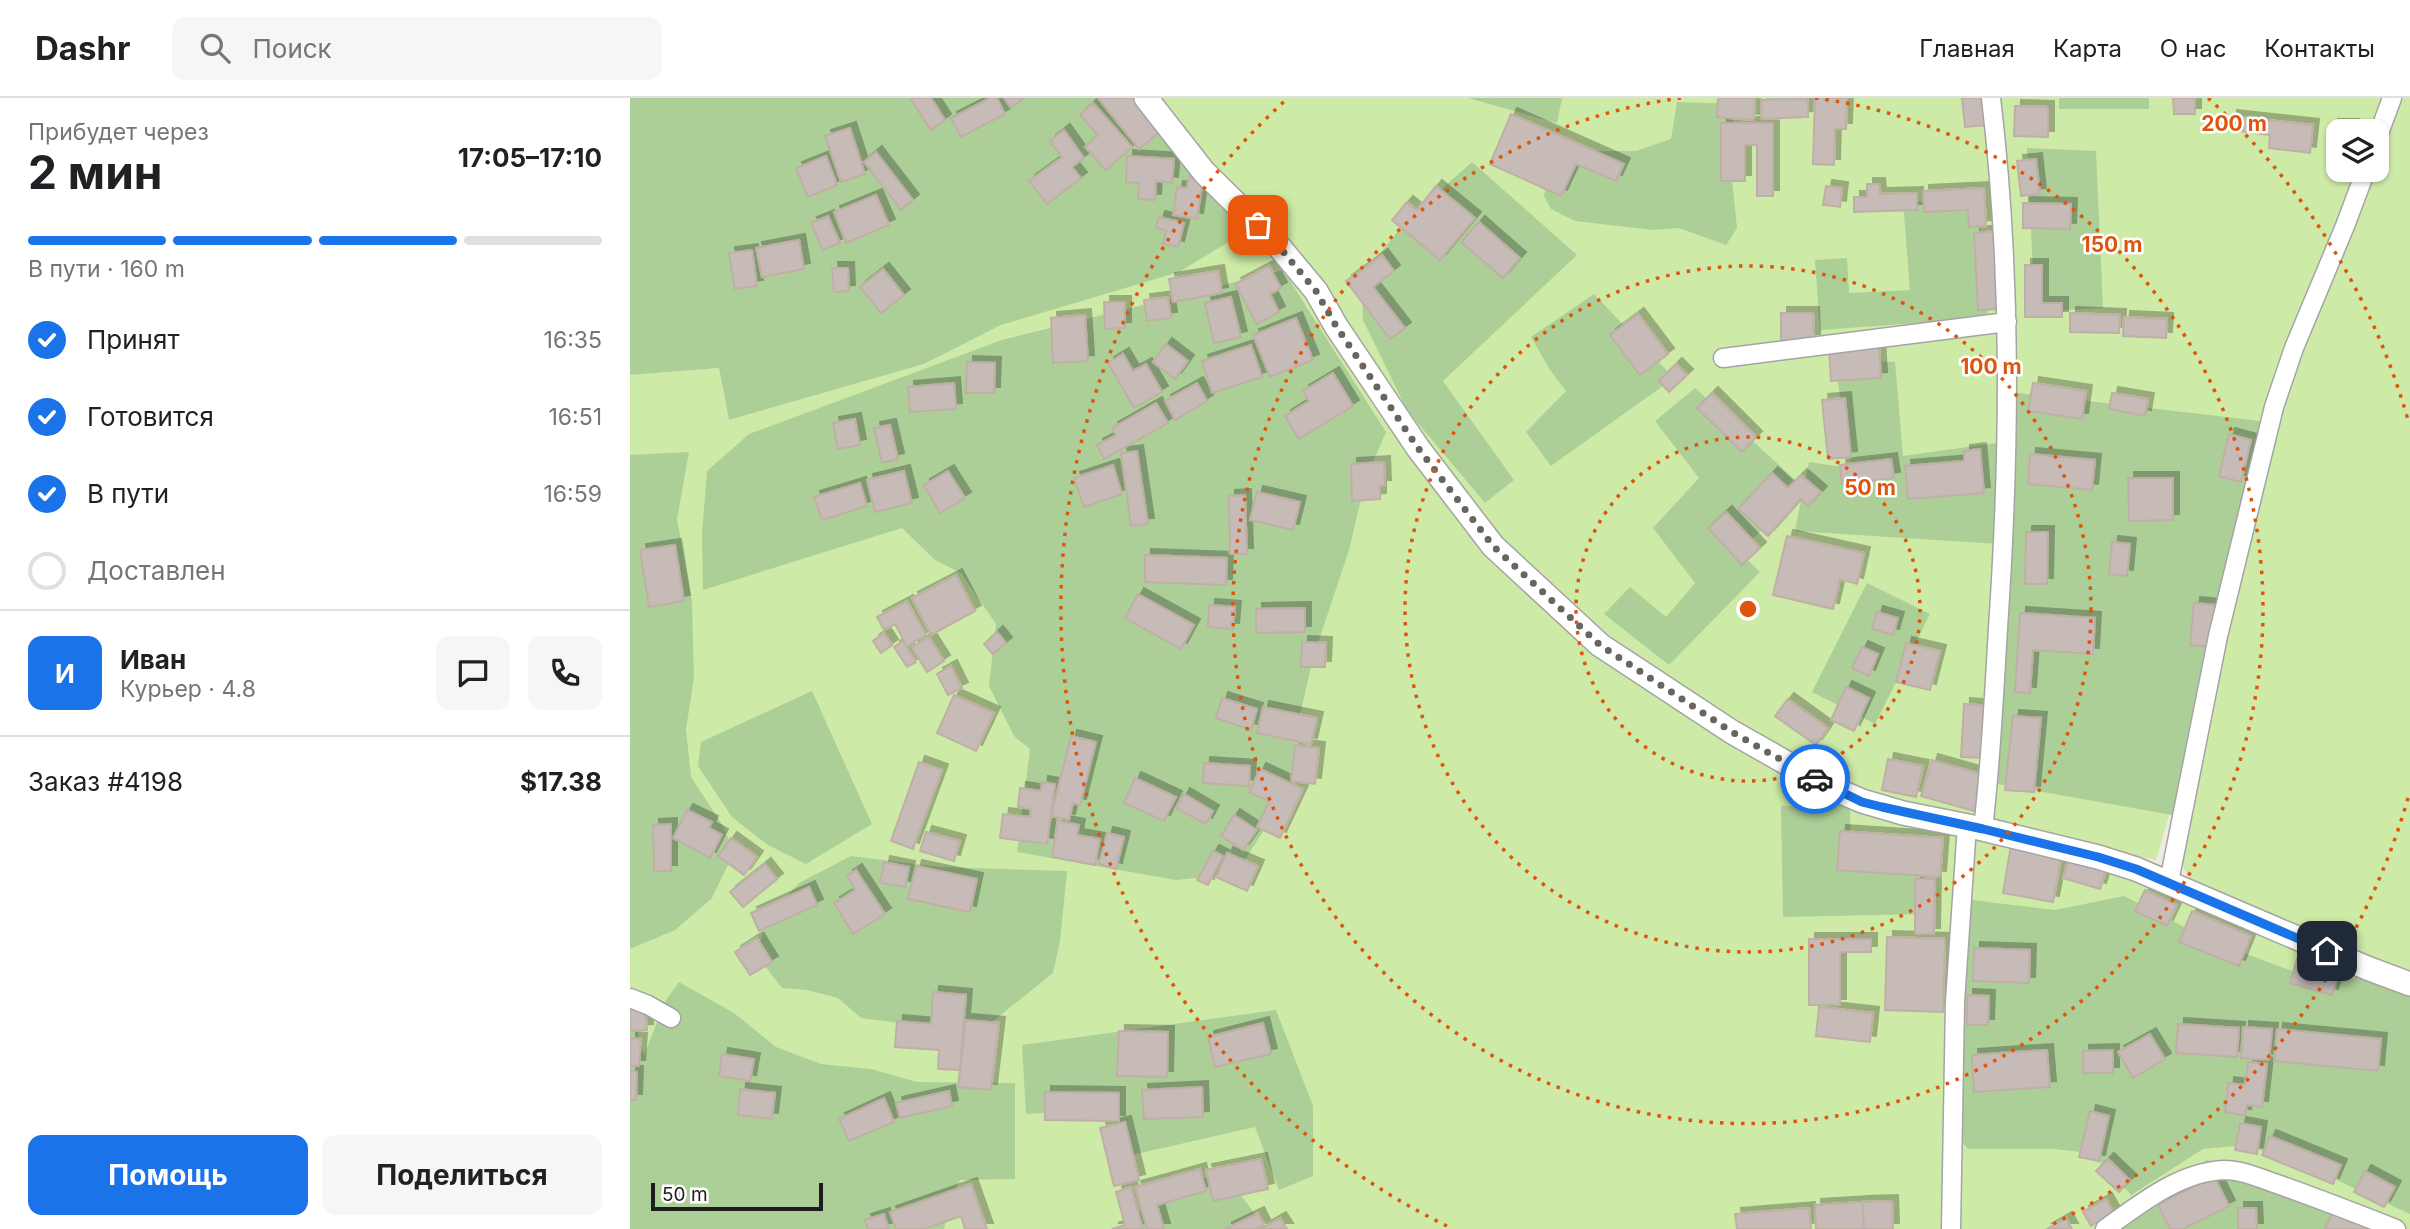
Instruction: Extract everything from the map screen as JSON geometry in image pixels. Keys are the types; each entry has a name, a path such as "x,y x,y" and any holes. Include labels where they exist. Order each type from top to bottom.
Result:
{"street":[{"path":"1146,98 1204,172 1276,243 1316,291 1336,326 1418,448 1493,546 1591,637 1732,732 1827,786 1862,802 2098,857 2136,869 2410,984"},
{"path":"1951,1229 1955,1002 1975,827 1989,780 2004,537 2007,322 2000,176 1991,98"},
{"path":"2384,119 2392,98"},
{"path":"2169,882 2218,636 2274,407 2294,348 2362,182"},
{"path":"1723,358 2007,322"},
{"path":"630,998 671,1018"},
{"path":"2105,1229 2166,1189 2190,1178 2225,1170 2255,1177 2396,1229"}],"green space":[{"path":"630,98 1142,98 1255,226 1179,272 1001,325 924,364 729,420 719,368 630,375"},
{"path":"1142,98 2410,98 2410,1229 630,1229 630,375 719,368 729,420 924,364 1001,325 1076,301","holes":["2213,669 2177,854 2197,896 2074,846 2156,860"]},
{"path":"1468,98 1562,98 1557,123"},
{"path":"2059,98 2149,98 2149,109 2059,109"},
{"path":"1677,102 1734,104 1731,170 1737,228 1726,245 1679,228 1653,230 1575,221 1551,209 1544,196 1551,163 1578,151 1636,151 1671,139"},
{"path":"2027,148 2096,151 2103,308 2035,312"},
{"path":"1472,162 1577,255 1443,381 1514,480 1485,503 1407,410 1363,320 1361,277 1407,220"},
{"path":"1978,200 1988,318 1820,330 1815,260 1847,258 1849,293 1910,290 1903,202"},
{"path":"1283,270 1386,432 1366,478 1349,550 1313,658 1300,715 1302,763 1276,811 1236,874 1176,880 1017,852 1030,749 1014,736 989,686 996,624 961,573 935,560 902,528 703,590 702,535 707,471 749,434 1002,340"},
{"path":"1594,294 1674,378 1551,466 1526,432 1566,391 1531,337"},
{"path":"1836,361 1895,362 1903,456 1996,443 1998,544 1795,531 1803,490 1739,552 1760,572 1669,665 1604,614 1630,587 1666,617 1695,583 1653,528 1699,478 1655,421 1695,388 1804,488 1809,462 1850,468"},
{"path":"2010,392 2269,422 2234,532 2216,657 2183,817 1992,783"},
{"path":"689,452 677,519 692,603 694,678 686,729 691,777 723,826 734,852 712,898 675,930 630,949 630,455"},
{"path":"1867,583 1930,614 1875,724 1812,692"},
{"path":"812,691 872,824 806,864 768,845 732,817 698,766 701,742"},
{"path":"1850,805 1851,851 1922,850 1923,914 1783,917 1781,806"},
{"path":"851,856 940,867 1067,871 1060,941 1053,973 992,1022 946,1029 861,1018 838,998 807,990 782,988 756,955 768,917 799,883"},
{"path":"2124,896 2209,940 2311,978 2357,978 2410,994 2410,1214 2302,1164 2246,1145 2203,1149 2131,1195 2090,1153 2054,1149 1968,1149 1949,1127 1963,899 2055,910"},
{"path":"679,982 734,1013 776,1047 821,1064 871,1069 917,1082 1015,1083 1015,1179 960,1180 950,1202 944,1229 630,1229 630,1021 635,1021 644,1055 666,1000"},
{"path":"1276,1010 1313,1106 1313,1176 1279,1190 1255,1127 1123,1157 1112,1109 1026,1114 1022,1045"},
{"path":"2207,1160 2283,1179 2405,1229 2103,1229 2146,1194"},
{"path":"1225,1174 1266,1229 1137,1229 1143,1190"}],"building":[{"path":"910,98 931,98 945,120 931,130"},
{"path":"990,98 997,98 1005,114 961,137 951,118"},
{"path":"1004,98 1024,98 1011,108"},
{"path":"1137,98 1162,130 1139,149 1099,99"},
{"path":"1718,98 1755,98 1754,120 1717,117"},
{"path":"1815,98 1847,98 1846,129 1835,129 1834,165 1813,164"},
{"path":"1962,98 1985,98 1988,125 1965,127"},
{"path":"2173,98 2195,98 2195,114 2174,114"},
{"path":"1808,99 1808,117 1762,119 1761,100"},
{"path":"1093,103 1132,147 1106,170 1085,147 1098,135 1080,115"},
{"path":"2015,106 2048,107 2048,137 2014,136"},
{"path":"1511,114 1624,164 1616,181 1576,164 1561,196 1490,164"},
{"path":"2231,116 2313,125 2310,153 2269,148 2270,135 2230,130"},
{"path":"1721,123 1773,123 1773,196 1757,196 1757,145 1745,145 1745,181 1721,181"},
{"path":"850,128 865,174 841,182 825,136"},
{"path":"1064,130 1084,158 1072,167 1081,178 1047,204 1029,181 1062,157 1050,141"},
{"path":"876,152 913,200 901,210 864,162"},
{"path":"826,156 837,185 808,197 796,168"},
{"path":"1127,156 1174,159 1172,183 1156,181 1155,200 1138,199 1139,183 1126,182"},
{"path":"2036,159 2040,194 2021,196 2017,161"},
{"path":"1189,177 1203,179 1197,219 1173,215 1177,187 1187,188"},
{"path":"1867,184 1879,184 1880,194 1917,193 1917,210 1854,212 1854,197 1867,197"},
{"path":"1436,186 1475,218 1440,260 1392,220 1407,202 1417,210"},
{"path":"1826,186 1842,188 1840,207 1823,205"},
{"path":"1984,188 1986,226 1969,227 1968,210 1924,212 1923,191"},
{"path":"876,195 889,225 846,243 834,212"},
{"path":"2023,203 2071,204 2070,229 2023,228"},
{"path":"828,216 840,243 823,250 811,223"},
{"path":"1159,217 1184,223 1178,247 1163,244 1166,231 1156,228"},
{"path":"1479,222 1520,258 1503,278 1461,242"},
{"path":"1996,231 1999,309 1978,310 1974,233"},
{"path":"799,240 804,269 762,277 756,248"},
{"path":"752,250 757,286 735,289 729,253"},
{"path":"1382,255 1394,271 1373,287 1405,328 1390,339 1346,281"},
{"path":"2025,265 2042,265 2042,303 2062,303 2062,317 2025,317"},
{"path":"1269,266 1281,288 1270,294 1279,312 1257,324 1235,284"},
{"path":"832,268 848,268 849,291 834,292"},
{"path":"883,269 904,295 881,313 860,287"},
{"path":"1218,271 1222,293 1173,302 1169,279"},
{"path":"1168,297 1171,318 1147,321 1144,300"},
{"path":"1231,297 1241,337 1214,343 1205,303"},
{"path":"1104,302 1125,302 1125,328 1105,329"},
{"path":"1781,313 1813,313 1814,340 1781,341"},
{"path":"2070,313 2120,315 2119,333 2070,332"},
{"path":"1638,314 1668,354 1640,375 1610,335"},
{"path":"1085,315 1088,361 1053,363 1051,318"},
{"path":"2124,317 2167,319 2166,338 2123,336"},
{"path":"1296,318 1313,360 1270,377 1253,335"},
{"path":"1166,344 1188,361 1175,379 1153,362"},
{"path":"1251,345 1262,377 1212,393 1202,361"},
{"path":"1879,346 1881,378 1831,381 1829,349"},
{"path":"1123,354 1133,371 1146,364 1162,392 1134,408 1108,363"},
{"path":"967,362 995,363 994,393 966,393"},
{"path":"1676,364 1687,375 1669,392 1659,381"},
{"path":"1333,373 1353,406 1299,439 1285,416 1309,401 1303,391"},
{"path":"954,383 956,409 910,412 908,387"},
{"path":"1197,383 1207,401 1175,420 1165,401"},
{"path":"2033,383 2086,391 2082,419 2028,411"},
{"path":"1712,393 1756,437 1742,452 1697,408"},
{"path":"2112,393 2148,399 2145,416 2109,409"},
{"path":"1845,398 1851,457 1828,459 1822,400"},
{"path":"1156,403 1168,423 1104,459 1097,445 1116,435 1112,428"},
{"path":"855,419 860,445 838,449 833,423"},
{"path":"890,425 898,459 882,463 874,428"},
{"path":"2229,434 2251,440 2241,482 2219,476"},
{"path":"1980,449 1984,493 1908,499 1905,466 1964,461 1964,451"},
{"path":"1137,451 1148,524 1131,526 1121,453"},
{"path":"2030,454 2095,460 2092,490 2028,484"},
{"path":"1891,459 1894,478 1842,484 1840,465"},
{"path":"1384,462 1385,486 1380,486 1380,499 1352,501 1351,464"},
{"path":"1113,465 1122,494 1084,507 1074,478"},
{"path":"904,471 912,503 875,512 867,480"},
{"path":"948,471 965,498 940,513 924,485"},
{"path":"1772,473 1788,488 1801,475 1821,492 1808,506 1801,499 1768,536 1738,509"},
{"path":"2128,478 2173,478 2173,520 2129,521"},
{"path":"860,483 867,506 822,520 814,497"},
{"path":"1257,492 1300,502 1293,530 1250,520"},
{"path":"1245,495 1247,554 1230,554 1229,496"},
{"path":"1726,512 1760,548 1742,565 1708,528"},
{"path":"2026,532 2048,532 2047,584 2025,584"},
{"path":"1787,536 1864,553 1857,584 1840,579 1833,609 1773,595"},
{"path":"2112,542 2130,544 2127,576 2109,574"},
{"path":"675,545 684,601 649,607 640,550"},
{"path":"1145,555 1227,558 1226,585 1145,582"},
{"path":"956,575 975,611 931,635 912,598"},
{"path":"1138,594 1194,625 1181,649 1125,618"},
{"path":"907,601 926,635 907,646 895,624 884,630 877,617"},
{"path":"2194,603 2215,605 2211,647 2190,645"},
{"path":"1209,605 1235,607 1233,629 1208,627"},
{"path":"1305,608 1305,632 1256,633 1256,609"},
{"path":"1877,612 1898,618 1893,635 1872,629"},
{"path":"2020,613 2095,618 2093,654 2033,650 2030,693 2015,692"},
{"path":"997,632 1006,643 993,654 984,644"},
{"path":"884,633 892,645 881,653 873,641"},
{"path":"929,637 944,661 927,672 912,647"},
{"path":"903,641 916,662 907,667 894,647"},
{"path":"1302,642 1326,643 1325,667 1301,667"},
{"path":"1906,643 1940,651 1930,690 1896,682"},
{"path":"1862,647 1878,654 1869,676 1852,668"},
{"path":"951,666 962,688 948,695 937,674"},
{"path":"1846,687 1869,698 1854,731 1831,720"},
{"path":"954,695 994,713 976,751 937,733"},
{"path":"1222,698 1257,709 1251,730 1216,718"},
{"path":"1788,699 1828,728 1816,745 1775,716"},
{"path":"1964,704 1990,706 1986,758 1961,757"},
{"path":"1263,707 1317,718 1311,744 1257,733"},
{"path":"2013,716 2041,718 2034,792 2005,790"},
{"path":"1071,736 1096,742 1080,805 1073,803 1069,820 1051,816"},
{"path":"1295,745 1319,748 1315,784 1291,781"},
{"path":"1888,759 1923,766 1916,797 1882,790"},
{"path":"1932,760 1988,776 1978,812 1921,796"},
{"path":"919,762 942,770 913,849 891,841"},
{"path":"1204,763 1250,766 1249,786 1203,783"},
{"path":"1260,769 1303,789 1280,838 1257,827 1269,801 1249,792"},
{"path":"1135,778 1176,797 1164,821 1124,803"},
{"path":"1042,782 1055,784 1047,844 1000,838 1003,814 1030,817 1031,809 1018,807 1020,788 1041,791"},
{"path":"1184,794 1213,811 1206,824 1176,808"},
{"path":"687,810 712,822 709,828 722,835 710,858 673,838"},
{"path":"1234,815 1257,830 1243,850 1221,836"},
{"path":"1058,821 1079,825 1077,835 1100,839 1095,865 1052,857"},
{"path":"671,824 671,871 654,871 653,825"},
{"path":"1840,831 1943,838 1940,877 1837,870"},
{"path":"926,832 960,841 954,861 920,851"},
{"path":"1107,833 1124,837 1116,869 1099,864"},
{"path":"731,838 757,857 744,875 718,856"},
{"path":"2011,845 2062,854 2053,902 2003,893"},
{"path":"1213,851 1223,856 1208,885 1197,880"},
{"path":"1227,853 1258,866 1247,891 1216,877"},
{"path":"2069,858 2106,870 2100,889 2063,878"},
{"path":"884,862 909,867 905,887 880,883"},
{"path":"765,864 777,879 743,907 730,892"},
{"path":"916,866 977,879 970,912 908,899"},
{"path":"856,870 885,914 853,934 834,903 855,890 847,876"},
{"path":"1915,879 1935,879 1934,934 1915,934"},
{"path":"809,887 817,905 759,931 751,913"},
{"path":"2145,890 2177,905 2167,926 2135,911"},
{"path":"2192,911 2251,936 2239,966 2179,942"},
{"path":"1887,937 1945,939 1943,1012 1885,1010"},
{"path":"757,938 772,962 750,975 735,952"},
{"path":"1809,939 1871,939 1871,952 1840,952 1840,1005 1809,1005"},
{"path":"1974,948 2030,950 2029,983 1973,981"},
{"path":"2297,959 2339,970 2332,995 2290,983"},
{"path":"933,992 966,995 960,1070 938,1069 939,1050 895,1047 897,1021 931,1024"},
{"path":"1967,995 1989,996 1988,1025 1967,1025"},
{"path":"630,1005 645,1005 647,1030 630,1031"},
{"path":"1819,1007 1873,1013 1870,1042 1816,1036"},
{"path":"966,1020 999,1023 991,1090 958,1087"},
{"path":"1263,1023 1271,1054 1215,1067 1208,1037"},
{"path":"2178,1024 2239,1028 2237,1057 2176,1053"},
{"path":"2243,1027 2272,1029 2269,1060 2241,1058"},
{"path":"2277,1029 2381,1039 2378,1071 2274,1061"},
{"path":"1119,1031 1168,1032 1167,1077 1117,1076"},
{"path":"2150,1034 2165,1059 2133,1078 2118,1052"},
{"path":"630,1038 641,1039 639,1066 630,1066"},
{"path":"2047,1050 2050,1087 1974,1092 1972,1055"},
{"path":"2113,1050 2113,1073 2083,1073 2083,1051"},
{"path":"722,1054 754,1059 750,1081 719,1076"},
{"path":"2248,1062 2267,1064 2262,1107 2247,1105 2245,1115 2225,1112 2228,1083 2245,1085"},
{"path":"630,1071 637,1072 636,1100 630,1100"},
{"path":"1202,1087 1203,1117 1144,1119 1142,1090"},
{"path":"740,1089 775,1093 772,1119 738,1115"},
{"path":"949,1091 952,1106 900,1118 896,1103"},
{"path":"1045,1092 1119,1093 1119,1121 1045,1120"},
{"path":"884,1098 894,1122 849,1141 839,1119"},
{"path":"2090,1111 2109,1116 2099,1161 2079,1157"},
{"path":"1125,1122 1139,1180 1114,1186 1100,1128"},
{"path":"2240,1123 2261,1127 2257,1154 2235,1150"},
{"path":"2270,1136 2341,1165 2333,1184 2262,1155"},
{"path":"1261,1159 1268,1189 1213,1201 1206,1170"},
{"path":"2108,1159 2130,1180 2119,1192 2096,1171"},
{"path":"1200,1169 1206,1191 1157,1205 1164,1229 1147,1229 1135,1187"},
{"path":"2365,1171 2395,1187 2384,1207 2354,1192"},
{"path":"2214,1176 2229,1206 2183,1229 2170,1229 2158,1205"},
{"path":"971,1184 987,1229 965,1229 961,1216 924,1229 896,1229 890,1212"},
{"path":"1131,1187 1143,1229 1112,1229 1125,1225 1116,1192"},
{"path":"2106,1199 2114,1213 2091,1226 2083,1212"},
{"path":"1892,1201 1893,1229 1864,1229 1862,1202"},
{"path":"1862,1202 1864,1229 1816,1229 1815,1205"},
{"path":"1809,1208 1811,1229 1737,1229 1735,1214"},
{"path":"2238,1208 2256,1208 2257,1229 2238,1229"},
{"path":"2334,1208 2382,1229 2325,1229"},
{"path":"1258,1213 1264,1225 1256,1229 1225,1229"},
{"path":"884,1214 889,1229 868,1229 865,1220"},
{"path":"1280,1218 1287,1229 1261,1229"},
{"path":"2066,1218 2072,1229 2047,1229"}],"way so far":[{"path":"1258,225 1316,291 1336,326 1418,448 1493,546 1600,645 1732,732 1815,779"}],"route":[{"path":"1815,779 1862,802 2098,857 2136,869 2327,951"}]}
